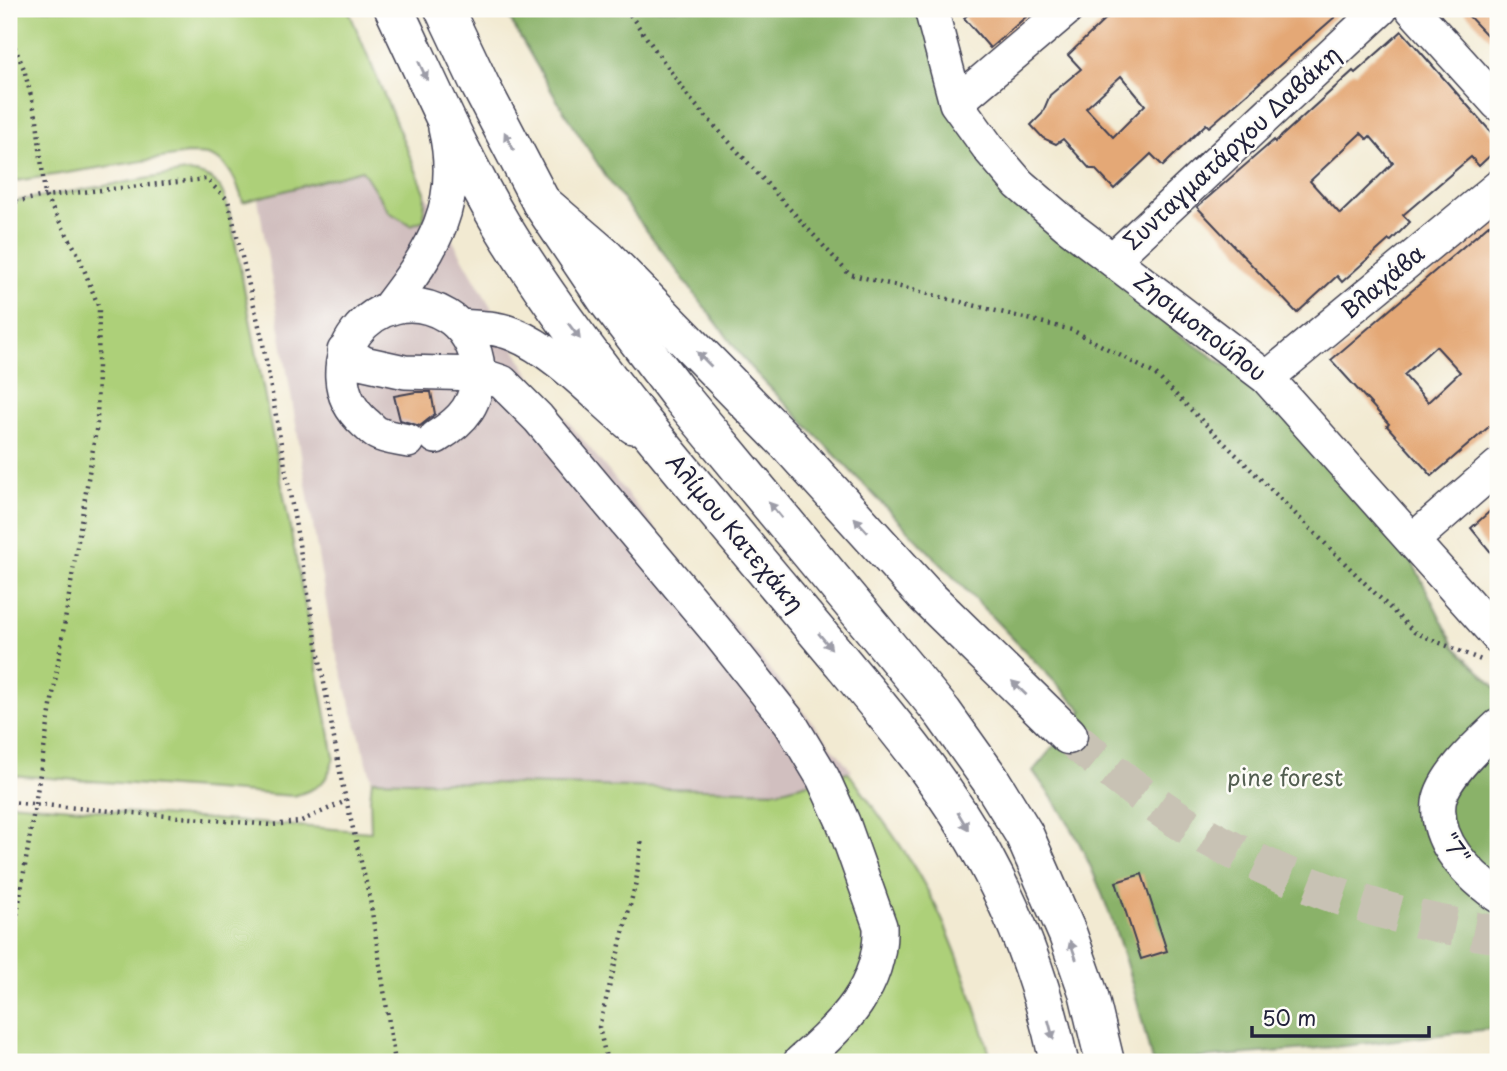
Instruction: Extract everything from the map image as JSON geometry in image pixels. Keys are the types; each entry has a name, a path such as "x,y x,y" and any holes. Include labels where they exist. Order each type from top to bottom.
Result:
{"main road":[{"name":"Αλίμου Κατεχάκη","path":"394,9 439,105 514,244 604,371 907,741 950,800 983,856 1005,902 1044,1002 1059,1062"},
{"name":"Αλίμου Κατεχάκη","path":"444,9 541,202 607,300 664,375 943,713 990,779 1024,834 1068,935 1088,992 1105,1062"},
{"path":"541,202 605,257 789,445 925,595 1068,736"}],"street":[{"name":"Ζησιμοπούλου","path":"931,9 956,103 1019,184 1068,226 1267,378 1413,540 1493,650"},
{"path":"956,103 1067,9"},
{"name":"Συνταγματάρχου Δαβάκη","path":"1113,259 1381,9"},
{"path":"1412,9 1498,104"},
{"path":"388,307 411,304 435,309 455,320 470,339 478,361 478,384 470,406 456,425 422,439 377,433 354,412 342,383 344,351 361,324 388,307 412,277 437,237 451,187 450,152 439,105"},
{"name":"Βλαχάβα","path":"1267,378 1498,187"},
{"path":"459,326 484,327 512,334 550,355 684,471"},
{"path":"344,351 364,363 405,372 478,374 502,382 538,418 613,506 790,723 824,778 843,822 880,926 880,944 865,990 851,1014 800,1062"},
{"path":"1413,540 1498,466"},
{"name":"\"7\"","path":"1498,726 1452,775 1439,802 1441,831 1453,853 1482,884 1498,896"}],"path":[{"path":"626,9 691,100 849,274 1072,330 1155,374 1414,632 1493,650"},
{"path":"9,34 24,69 37,120 45,196 78,254 99,308 97,424 9,964"},
{"path":"9,203 45,196 206,179 228,200 262,338 346,801 370,899 395,1062"},
{"path":"9,802 271,825 299,822 346,801"},
{"path":"607,1062 599,1027 636,882 642,838"}],"shaded area":[{"path":"362,170 389,211 424,220 425,192 528,372 852,771 779,791 372,780 332,638 258,199"}],"green space":[{"path":"9,9 348,9 425,192 424,220 411,225 389,212 362,170 243,202 228,169 217,159 205,155 187,154 9,182"},
{"name":"pine forest","path":"504,9 931,9 945,62 1018,182 1112,257 1179,334 1256,386 1387,511 1455,647 1498,690 1498,1028 1345,1046 1152,1062 1129,972 1098,884 1072,829 1033,771 1083,711 750,367 606,177"},
{"path":"186,172 214,181 226,200 334,757 321,784 294,796 9,775 9,202"},
{"path":"848,772 901,846 935,905 965,976 992,1062 9,1062 9,803 371,832 372,780 779,791"}],"building":[{"path":"974,9 1035,9 990,48 964,18"},
{"path":"1116,9 1344,9 1209,127 1206,124 1163,166 1151,154 1114,189 1095,169 1090,169 1063,139 1056,144 1043,138 1031,125 1042,114 1050,95 1081,69 1068,55","holes":["1121,76 1145,105 1113,137 1086,108"]},
{"path":"1462,9 1498,9 1498,47"},
{"path":"1402,31 1498,140 1498,148 1479,166 1471,157 1403,215 1410,222 1391,241 1342,282 1337,276 1297,313 1197,207 1274,140 1275,142 1353,71 1355,73","holes":["1361,133 1367,139 1370,136 1393,163 1340,214 1310,181"]},
{"path":"1498,217 1498,419 1432,476 1331,360","holes":["1436,346 1460,372 1428,402 1404,375"]},
{"path":"431,392 435,414 420,426 400,420 394,396"},
{"path":"1498,504 1498,561 1471,528"},
{"path":"1142,874 1167,951 1141,959 1116,882"}],"tunnel":[{"path":"1068,735 1130,786 1163,809 1197,831 1257,862 1320,889 1384,910 1498,934"}]}
